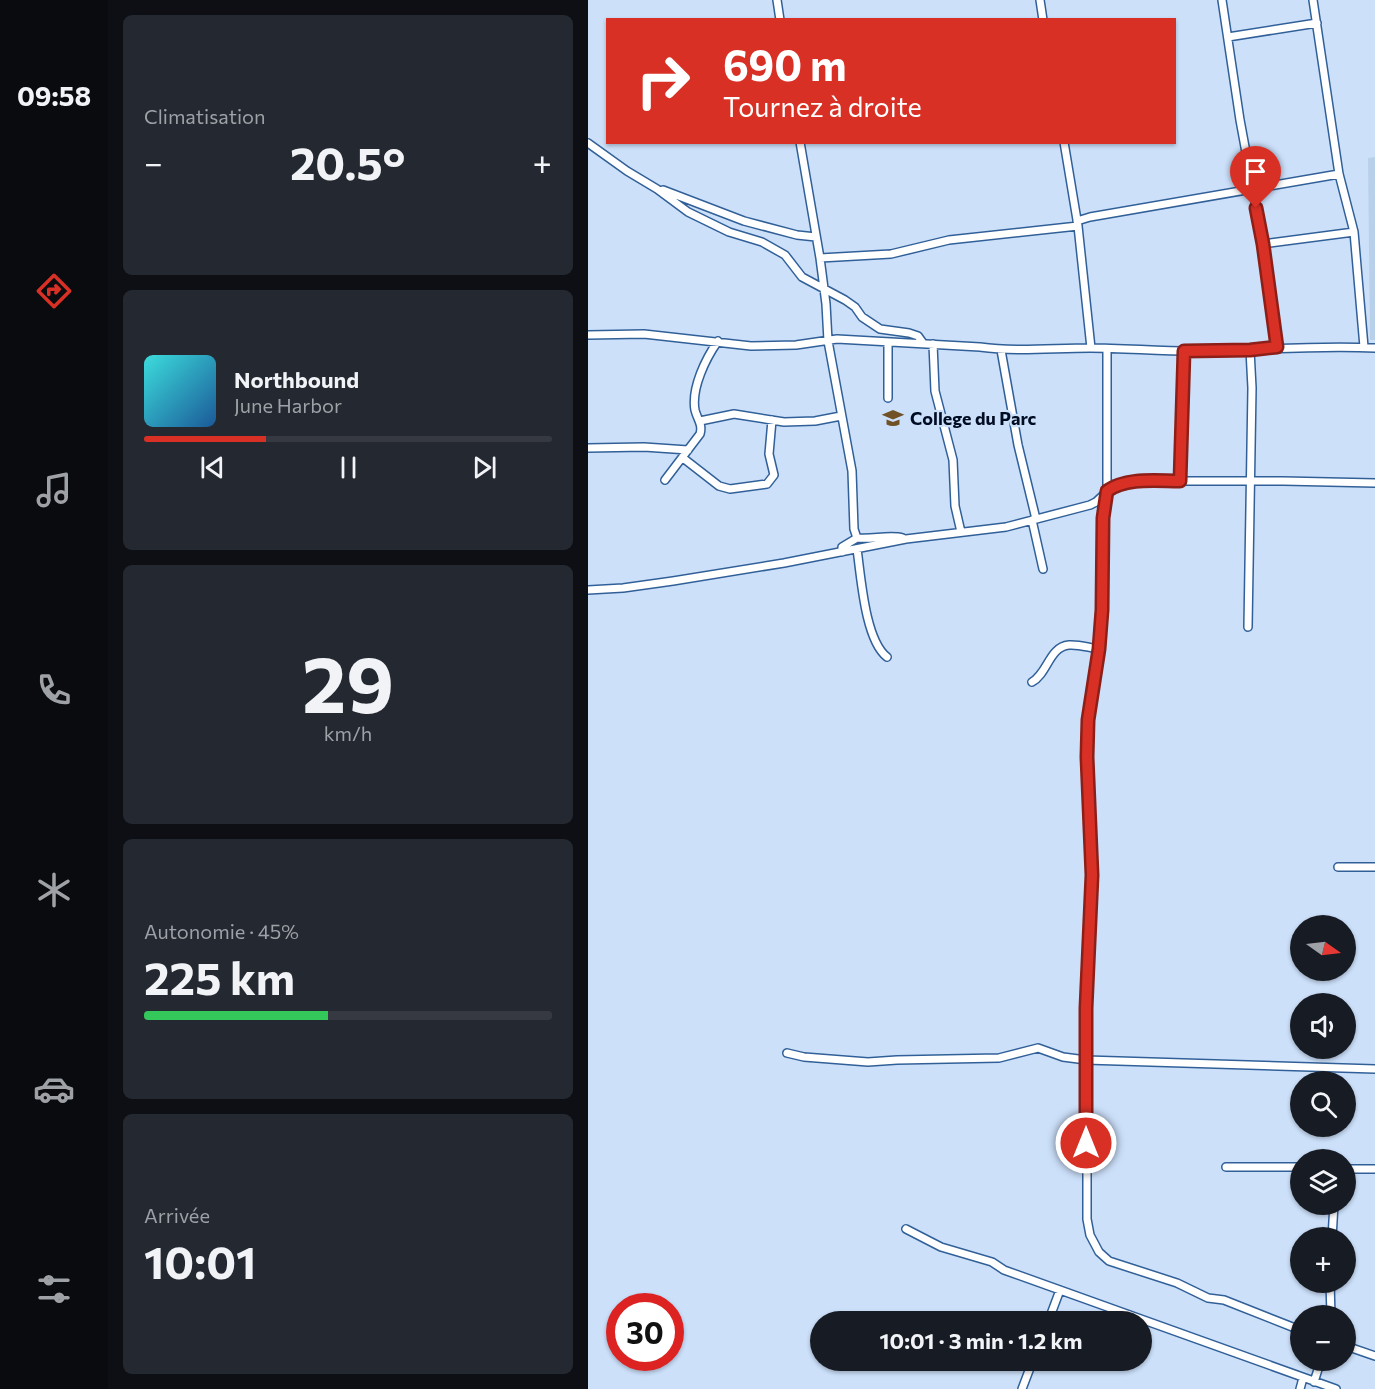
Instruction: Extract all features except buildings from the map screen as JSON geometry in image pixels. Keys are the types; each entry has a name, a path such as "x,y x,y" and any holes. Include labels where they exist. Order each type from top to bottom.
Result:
{"street":[{"path":"777,0 780,18"},
{"path":"1040,0 1043,18"},
{"path":"1222,0 1240,120 1263,244 1277,347"},
{"path":"1313,0 1339,174 1354,232 1364,348"},
{"path":"1228,37 1317,23"},
{"path":"588,143 688,212 729,232 762,242 785,255 802,277 845,300 855,307 862,317 880,329 909,333 918,336 923,343"},
{"path":"800,144 820,258 828,341 852,471 854,529 857,537"},
{"path":"1064,144 1077,223 1091,348"},
{"path":"820,258 891,254 949,240 1077,223 1098,216 1339,174"},
{"path":"657,189 744,221 797,235 816,237"},
{"path":"1263,244 1354,232"},
{"path":"588,335 644,334 751,346 796,345 828,341 923,343 980,346 1001,350 1091,348 1184,351 1250,350 1277,347 1375,348"},
{"path":"665,480 700,434 702,428 695,412 695,401 700,375 708,355 718,341"},
{"path":"888,342 888,398"},
{"path":"933,344 935,391 953,460 955,506 961,532"},
{"path":"1107,349 1107,491 1103,518 1102,610 1090,709 1087,757 1092,875 1086,1060 1087,1218 1090,1235 1099,1252 1109,1261 1177,1283 1208,1298 1224,1300 1290,1326"},
{"path":"1001,350 1043,569"},
{"path":"1248,627 1252,388 1250,350"},
{"path":"1180,481 1184,351"},
{"path":"700,421 734,414 772,420 815,421 841,416"},
{"path":"683,458 719,486 730,489 767,484 774,476 769,454 772,420"},
{"path":"588,448 644,447 688,450"},
{"path":"589,586 623,588 673,581 906,539 1006,527 1096,502 1115,484 1130,482 1375,483"},
{"path":"842,552 842,547 857,537 867,539 893,536 906,539"},
{"path":"857,549 871,633 882,653 887,657"},
{"path":"1032,682 1039,678 1055,651 1068,645 1099,649"},
{"path":"1338,867 1375,867"},
{"path":"787,1053 804,1057 840,1058 868,1062 897,1059 999,1058 1038,1048 1063,1057 1086,1060 1375,1069"},
{"path":"1226,1167 1290,1167"},
{"path":"1356,1169 1375,1168"},
{"path":"906,1229 941,1247 992,1262 1004,1270 1336,1389"},
{"path":"1052,1311 1060,1290"},
{"path":"1356,1349 1375,1356"},
{"path":"1022,1389 1029,1371"},
{"path":"1314,1382 1318,1371"},
{"path":"1300,1389 1303,1378"}],"shaded area":[{"path":"1375,157 1375,340 1370,340 1368,158"}],"place":[{"name":"College du Parc","path":"893,418"}],"route":[{"path":"1086,1143 1086,1008 1092,875 1087,757 1088,720 1099,649 1102,610 1103,518 1107,491 1115,484 1180,481 1184,351 1250,350 1277,347 1256,208"}]}
